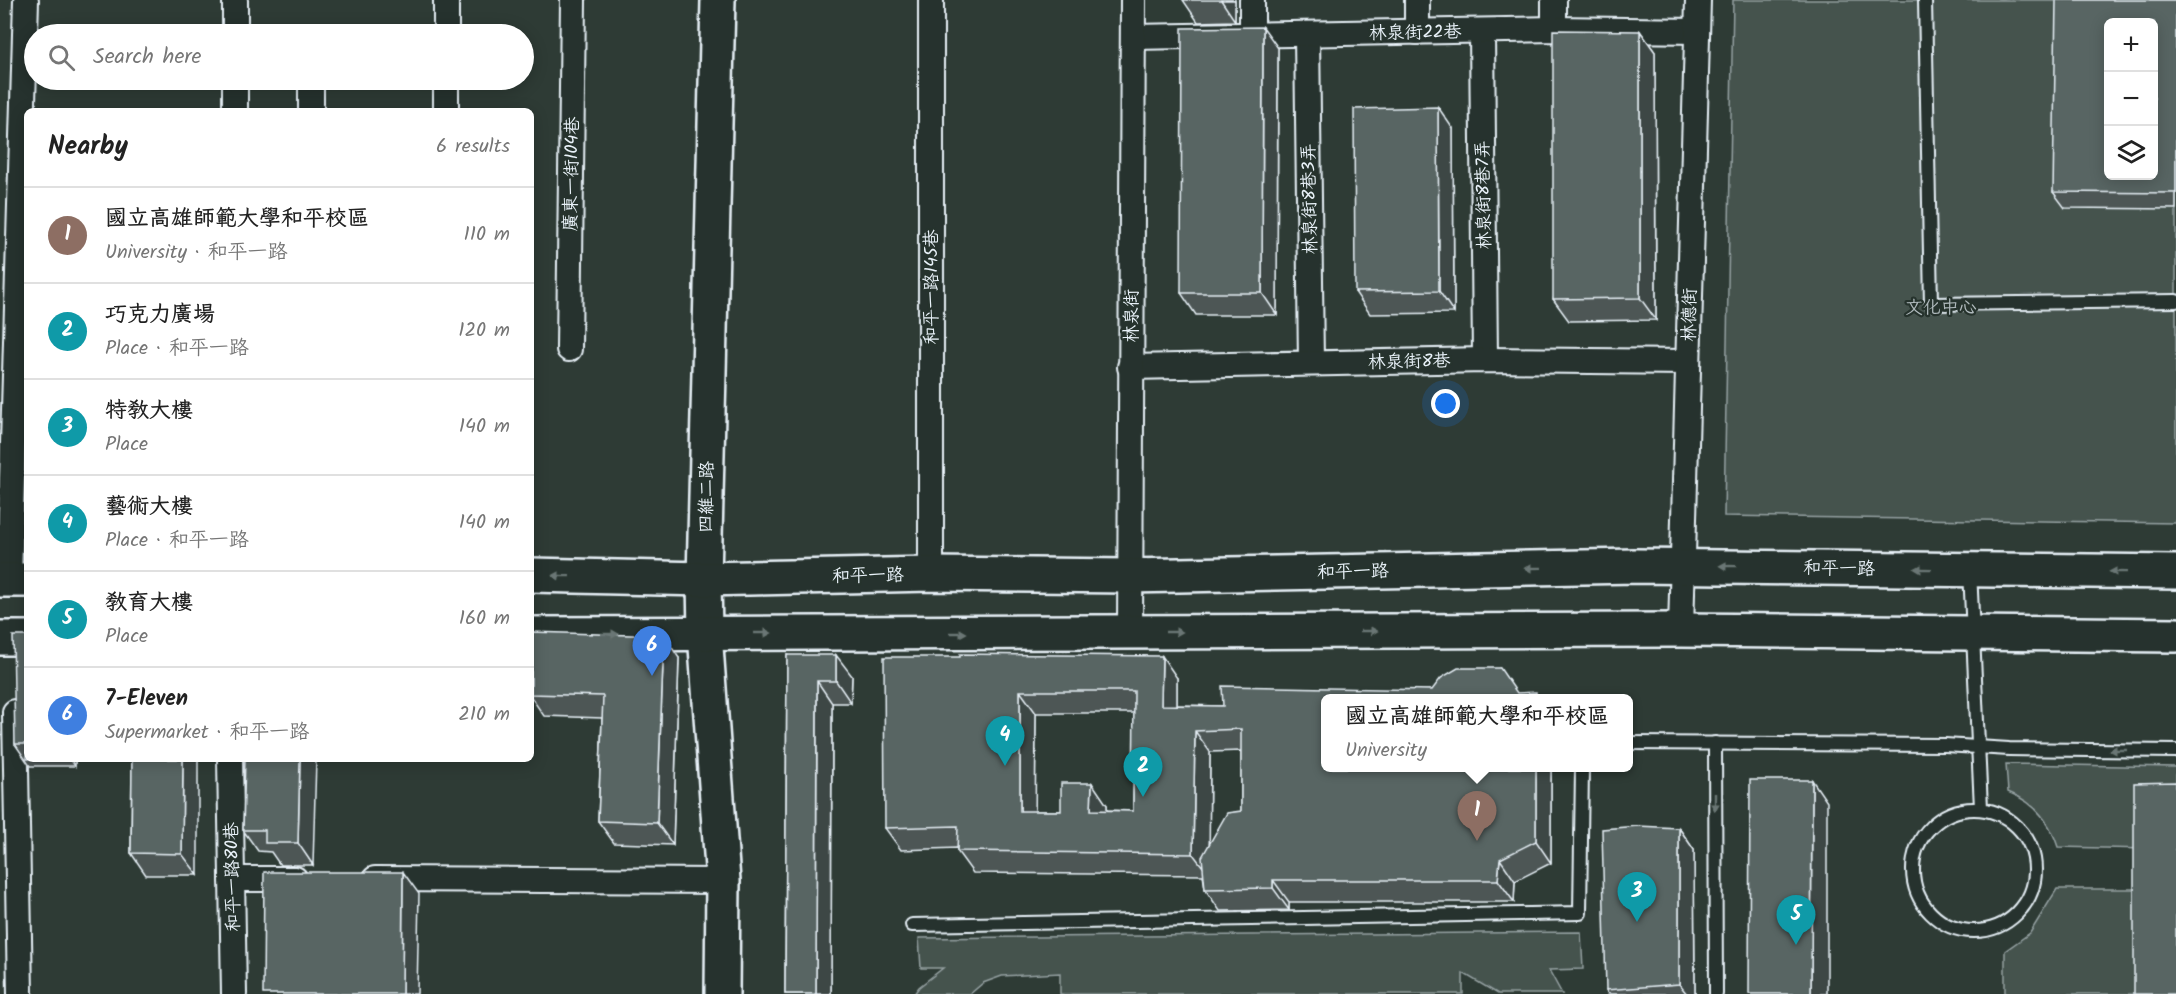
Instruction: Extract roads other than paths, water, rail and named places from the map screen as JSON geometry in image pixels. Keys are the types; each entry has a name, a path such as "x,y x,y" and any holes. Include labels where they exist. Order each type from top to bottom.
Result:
{"street":[{"path":"25,24 26,0"},
{"path":"235,0 235,24"},
{"path":"446,0 446,24"},
{"name":"廣東一街104巷","path":"569,349 573,0"},
{"name":"四維二路","path":"718,0 704,579 705,633 723,881 722,994"},
{"name":"和平一路145巷","path":"931,0 931,574"},
{"name":"林泉街","path":"1130,632 1133,0"},
{"path":"1252,0 1252,35"},
{"path":"1417,0 1417,32"},
{"path":"1554,0 1554,29"},
{"name":"林德街","path":"1681,630 1698,0"},
{"name":"林泉街22巷","path":"1133,37 1554,29 1697,31"},
{"name":"林泉街8巷7弄","path":"1482,31 1485,360"},
{"path":"12,580 9,290 24,34"},
{"name":"林泉街8巷3弄","path":"1307,34 1311,363"},
{"path":"235,90 235,108"},
{"path":"311,90 311,108"},
{"path":"446,90 446,108"},
{"name":"林泉街8巷","path":"1130,367 1485,360 1688,362"},
{"name":"和平一路","path":"534,575 704,579 931,574 1129,576 1683,566 2176,572"},
{"path":"534,634 1681,630 2176,635"},
{"path":"15,685 20,994"},
{"name":"和平一路80巷","path":"230,762 234,994"},
{"path":"232,879 316,879"},
{"path":"352,879 723,881"}],"lane":[{"path":"1925,0 1931,304 2176,301"},
{"path":"1970,570 1981,808"},
{"path":"1633,743 1945,745 2009,749 2176,751"},
{"path":"1715,743 1716,994"},
{"path":"912,924 1580,913 1582,772"},
{"path":"1981,808 2001,814 2017,826 2029,843 2035,862 2034,883 2026,902 2013,918 1995,928 1975,932 1955,929 1937,920 1930,913 1914,887 1912,867 1916,847 1927,830 1942,816 1961,809 1981,808"}],"place":[{"name":"7-Eleven","path":"652,676"},
{"name":"藝術大樓","path":"1005,766"},
{"name":"巧克力廣場","path":"1143,797"},
{"name":"國立高雄師範大學和平校區","path":"1477,841"},
{"name":"特教大樓","path":"1637,922"},
{"name":"教育大樓","path":"1796,945"}],"park label":[{"name":"文化中心","path":"1941,307"}]}
